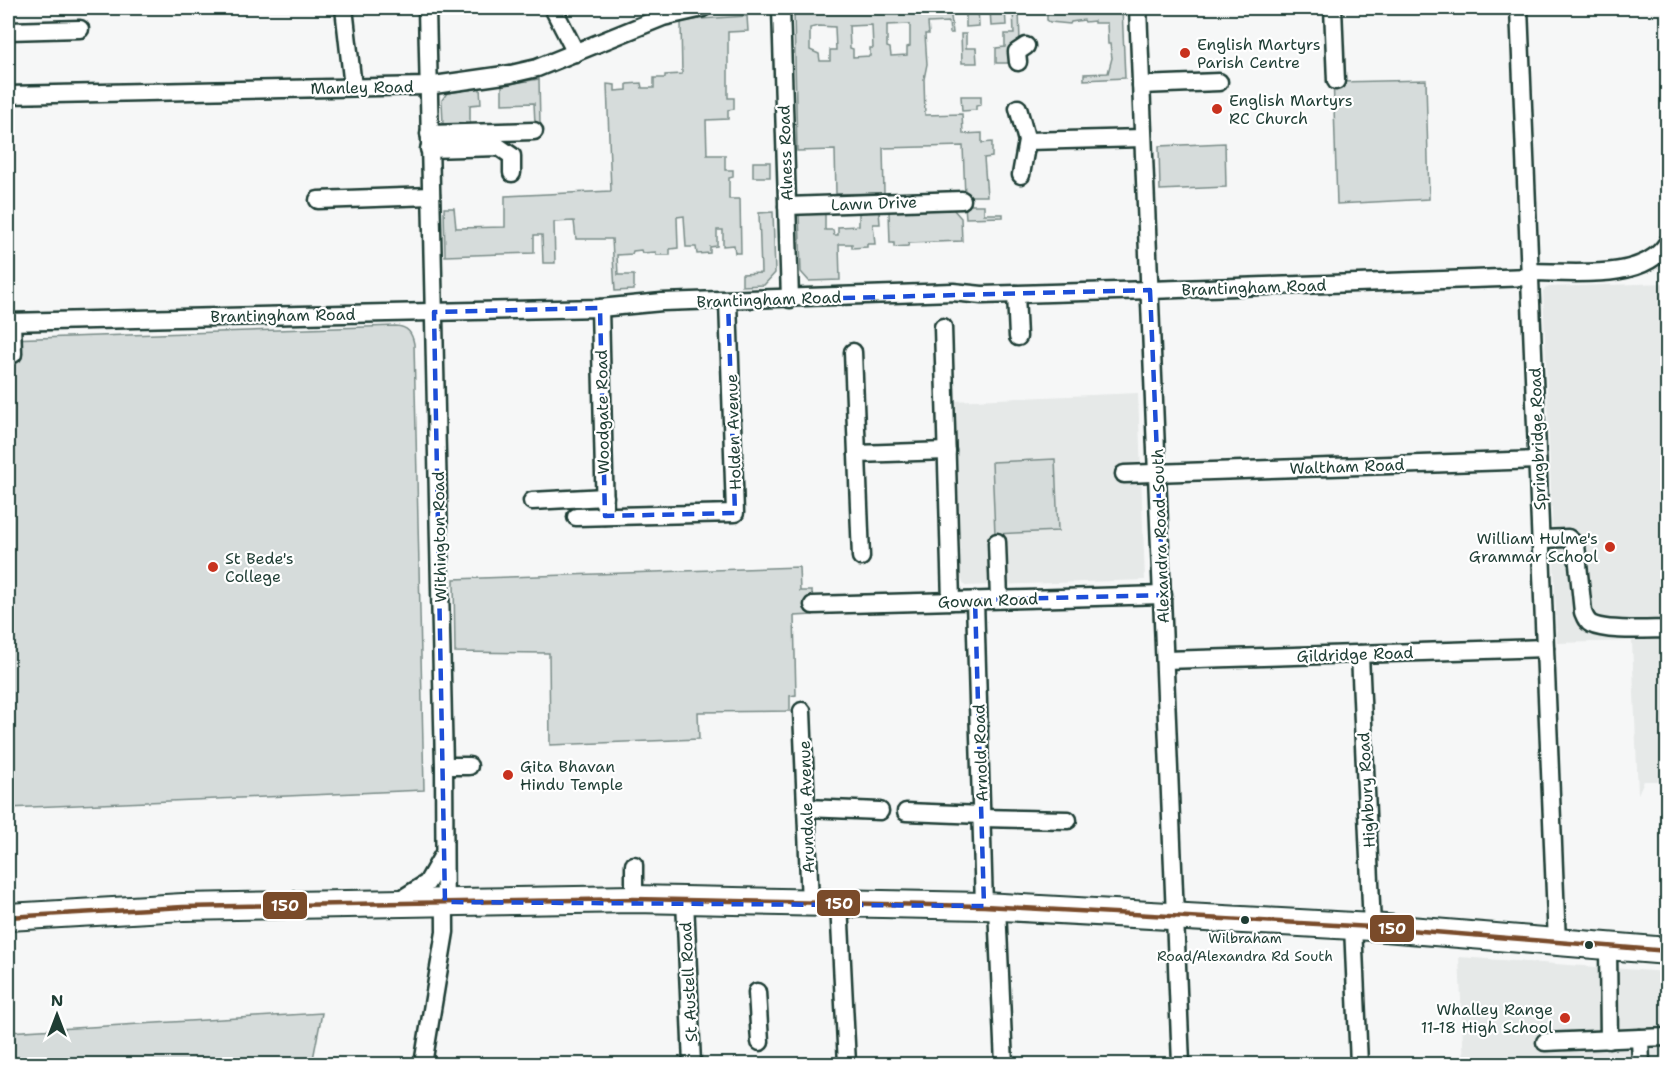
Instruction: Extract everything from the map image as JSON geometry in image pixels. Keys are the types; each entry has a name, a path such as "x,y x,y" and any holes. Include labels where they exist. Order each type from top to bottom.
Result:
{"highway":[{"path":"8,917 183,907 634,899 991,906 1363,926 1608,948 1668,951"}],"street":[{"path":"344,8 353,87"},
{"name":"Withington Road","path":"423,1065 445,940 444,766 427,8"},
{"path":"553,8 576,52"},
{"name":"Manley Road","path":"8,95 427,86 537,68 663,17 704,8"},
{"name":"Alness Road","path":"780,8 790,299"},
{"name":"Alexandra Road South","path":"1138,8 1181,1065"},
{"path":"1333,8 1336,81"},
{"name":"Springbridge Road","path":"1519,8 1557,943"},
{"path":"8,31 80,29"},
{"path":"1018,62 1017,52 1026,46"},
{"path":"1141,85 1219,82"},
{"path":"1018,108 1027,141 1021,175"},
{"path":"429,141 534,131"},
{"path":"1027,141 1143,138"},
{"path":"429,141 499,147 512,156 512,173"},
{"path":"318,200 431,196"},
{"name":"Lawn Drive","path":"787,206 962,200"},
{"name":"Brantingham Road","path":"10,322 600,308 662,302 953,292 982,295 1150,290 1613,271 1631,269 1648,262 1662,252 1668,242"},
{"path":"1016,294 1018,337"},
{"name":"Holden Avenue","path":"576,517 735,513 728,301"},
{"name":"Woodgate Road","path":"600,308 605,516"},
{"path":"10,322 13,354"},
{"path":"943,327 951,601"},
{"path":"853,352 861,557"},
{"path":"857,454 947,451"},
{"name":"Waltham Road","path":"1124,474 1538,460"},
{"path":"532,501 604,497"},
{"path":"1541,538 1568,538 1576,545 1583,612 1590,624 1602,627 1668,629"},
{"path":"997,542 999,599"},
{"name":"Gowan Road","path":"813,605 1163,595"},
{"name":"Arnold Road","path":"975,600 982,816 1004,1065"},
{"name":"Gildridge Road","path":"1165,660 1545,648"},
{"name":"Highbury Road","path":"1359,1065 1363,926 1360,654"},
{"name":"Arundale Avenue","path":"802,711 810,903"},
{"path":"444,766 468,766"},
{"path":"806,808 880,811"},
{"path":"906,812 1068,820"},
{"path":"390,903 404,898 427,883 444,853"},
{"path":"634,865 634,899"},
{"name":"St Austell Road","path":"685,900 692,1065"},
{"path":"839,903 847,1065"},
{"path":"1608,948 1609,1040"},
{"path":"757,992 760,1042"},
{"path":"1545,1042 1668,1037"},
{"path":"1640,1038 1641,1065"}],"highlighted area":[{"path":"1150,290 1163,595 975,600 984,906 445,902 434,312 600,308 605,516 735,513 728,301"}],"shaded area":[{"path":"950,8 953,33 950,33 949,22 928,23 929,34 925,34 927,64 924,79 925,115 962,114 963,134 982,133 982,143 992,142 992,157 984,158 987,196 965,196 963,146 883,148 884,193 836,194 835,150 797,151 794,13","holes":["910,24 910,46 907,47 907,55 891,56 890,48 887,47 887,25","872,25 873,48 870,48 870,56 853,57 853,49 850,48 849,26","835,27 836,50 830,50 830,61 820,61 819,54 810,50 810,28"]},
{"path":"966,8 978,8 979,26 966,27"},
{"path":"990,8 1005,8 1006,25 991,26"},
{"path":"1013,8 1019,8 1020,44 1015,63 996,63 996,48 1005,47 1005,34 1014,34"},
{"path":"1047,8 1122,8 1125,78 1084,80 1084,74 1108,73 1112,58 1110,44 1108,44 1107,23 1085,22 1084,20 1070,24 1050,22 1047,20"},
{"path":"1331,8 1339,82 1426,80 1429,199 1337,204"},
{"path":"747,16 748,31 728,32 728,98 734,98 734,109 728,110 728,119 706,120 707,155 725,155 725,170 733,170 733,177 729,178 729,199 740,199 741,253 735,253 734,245 723,246 723,230 717,230 717,246 710,247 710,253 697,254 696,247 686,247 684,216 677,217 678,248 670,249 670,255 656,255 656,252 642,253 641,250 633,251 632,254 617,255 618,275 634,275 634,290 615,291 612,239 576,239 574,221 554,222 555,263 543,263 542,235 534,235 534,253 445,256 444,208 454,208 456,228 505,227 505,196 611,191 607,84 615,85 615,91 627,90 627,84 641,83 642,88 654,88 654,78 682,74 681,22"},
{"path":"961,34 966,34 966,48 976,48 977,63 962,63"},
{"path":"539,79 540,124 535,124 534,103 502,104 502,85"},
{"path":"480,88 481,104 470,105 470,125 443,125 442,100 447,93"},
{"path":"961,96 981,96 981,105 976,106 976,110 962,111"},
{"path":"1225,143 1226,187 1160,190 1159,146"},
{"path":"753,162 770,162 770,177 753,177"},
{"path":"965,205 984,205 984,214 1003,214 1003,217 966,218"},
{"path":"953,209 961,218 962,241 909,243 908,246 894,247 894,243 890,243 889,211"},
{"path":"879,211 880,224 873,224 875,244 852,248 852,244 839,244 840,280 809,281 801,272 799,214 825,213 825,230 833,230 834,235 838,235 838,227 859,226 859,212"},
{"path":"773,212 775,273 764,285 742,286 742,274 761,273 759,213"},
{"name":"William Hulme's Grammar School","path":"1667,283 1667,781 1644,781 1638,794 1632,641 1557,643 1543,291 1547,287"},
{"name":"St Bede's College","path":"396,326 409,331 414,344 424,790 8,808 8,339"},
{"path":"1138,393 1145,580 965,586 958,573 952,401"},
{"path":"1055,459 1058,531 995,534 992,462"},
{"path":"799,567 800,591 812,591 813,615 794,616 796,695 790,696 790,711 698,712 699,739 550,745 549,653 455,652 454,579"},
{"name":"Whalley Range 11-18 High School","path":"1459,957 1667,972 1667,1064 1464,1064"},
{"path":"322,1013 312,1064 8,1064 8,1032"}],"transit line":[{"name":"150","path":"8,917 183,907 634,899 984,906 1372,927 1668,951"}],"place":[{"name":"English Martyrs Parish Centre","path":"1185,53"},
{"name":"English Martyrs RC Church","path":"1217,109"},
{"name":"William Hulme's Grammar School","path":"1610,547"},
{"name":"St Bede's College","path":"213,567"},
{"name":"Gita Bhavan Hindu Temple","path":"508,775"},
{"name":"Wilbraham Road/Alexandra Rd South","path":"1245,920"},
{"name":"Whalley Range 11-18 High School","path":"1565,1018"}]}
